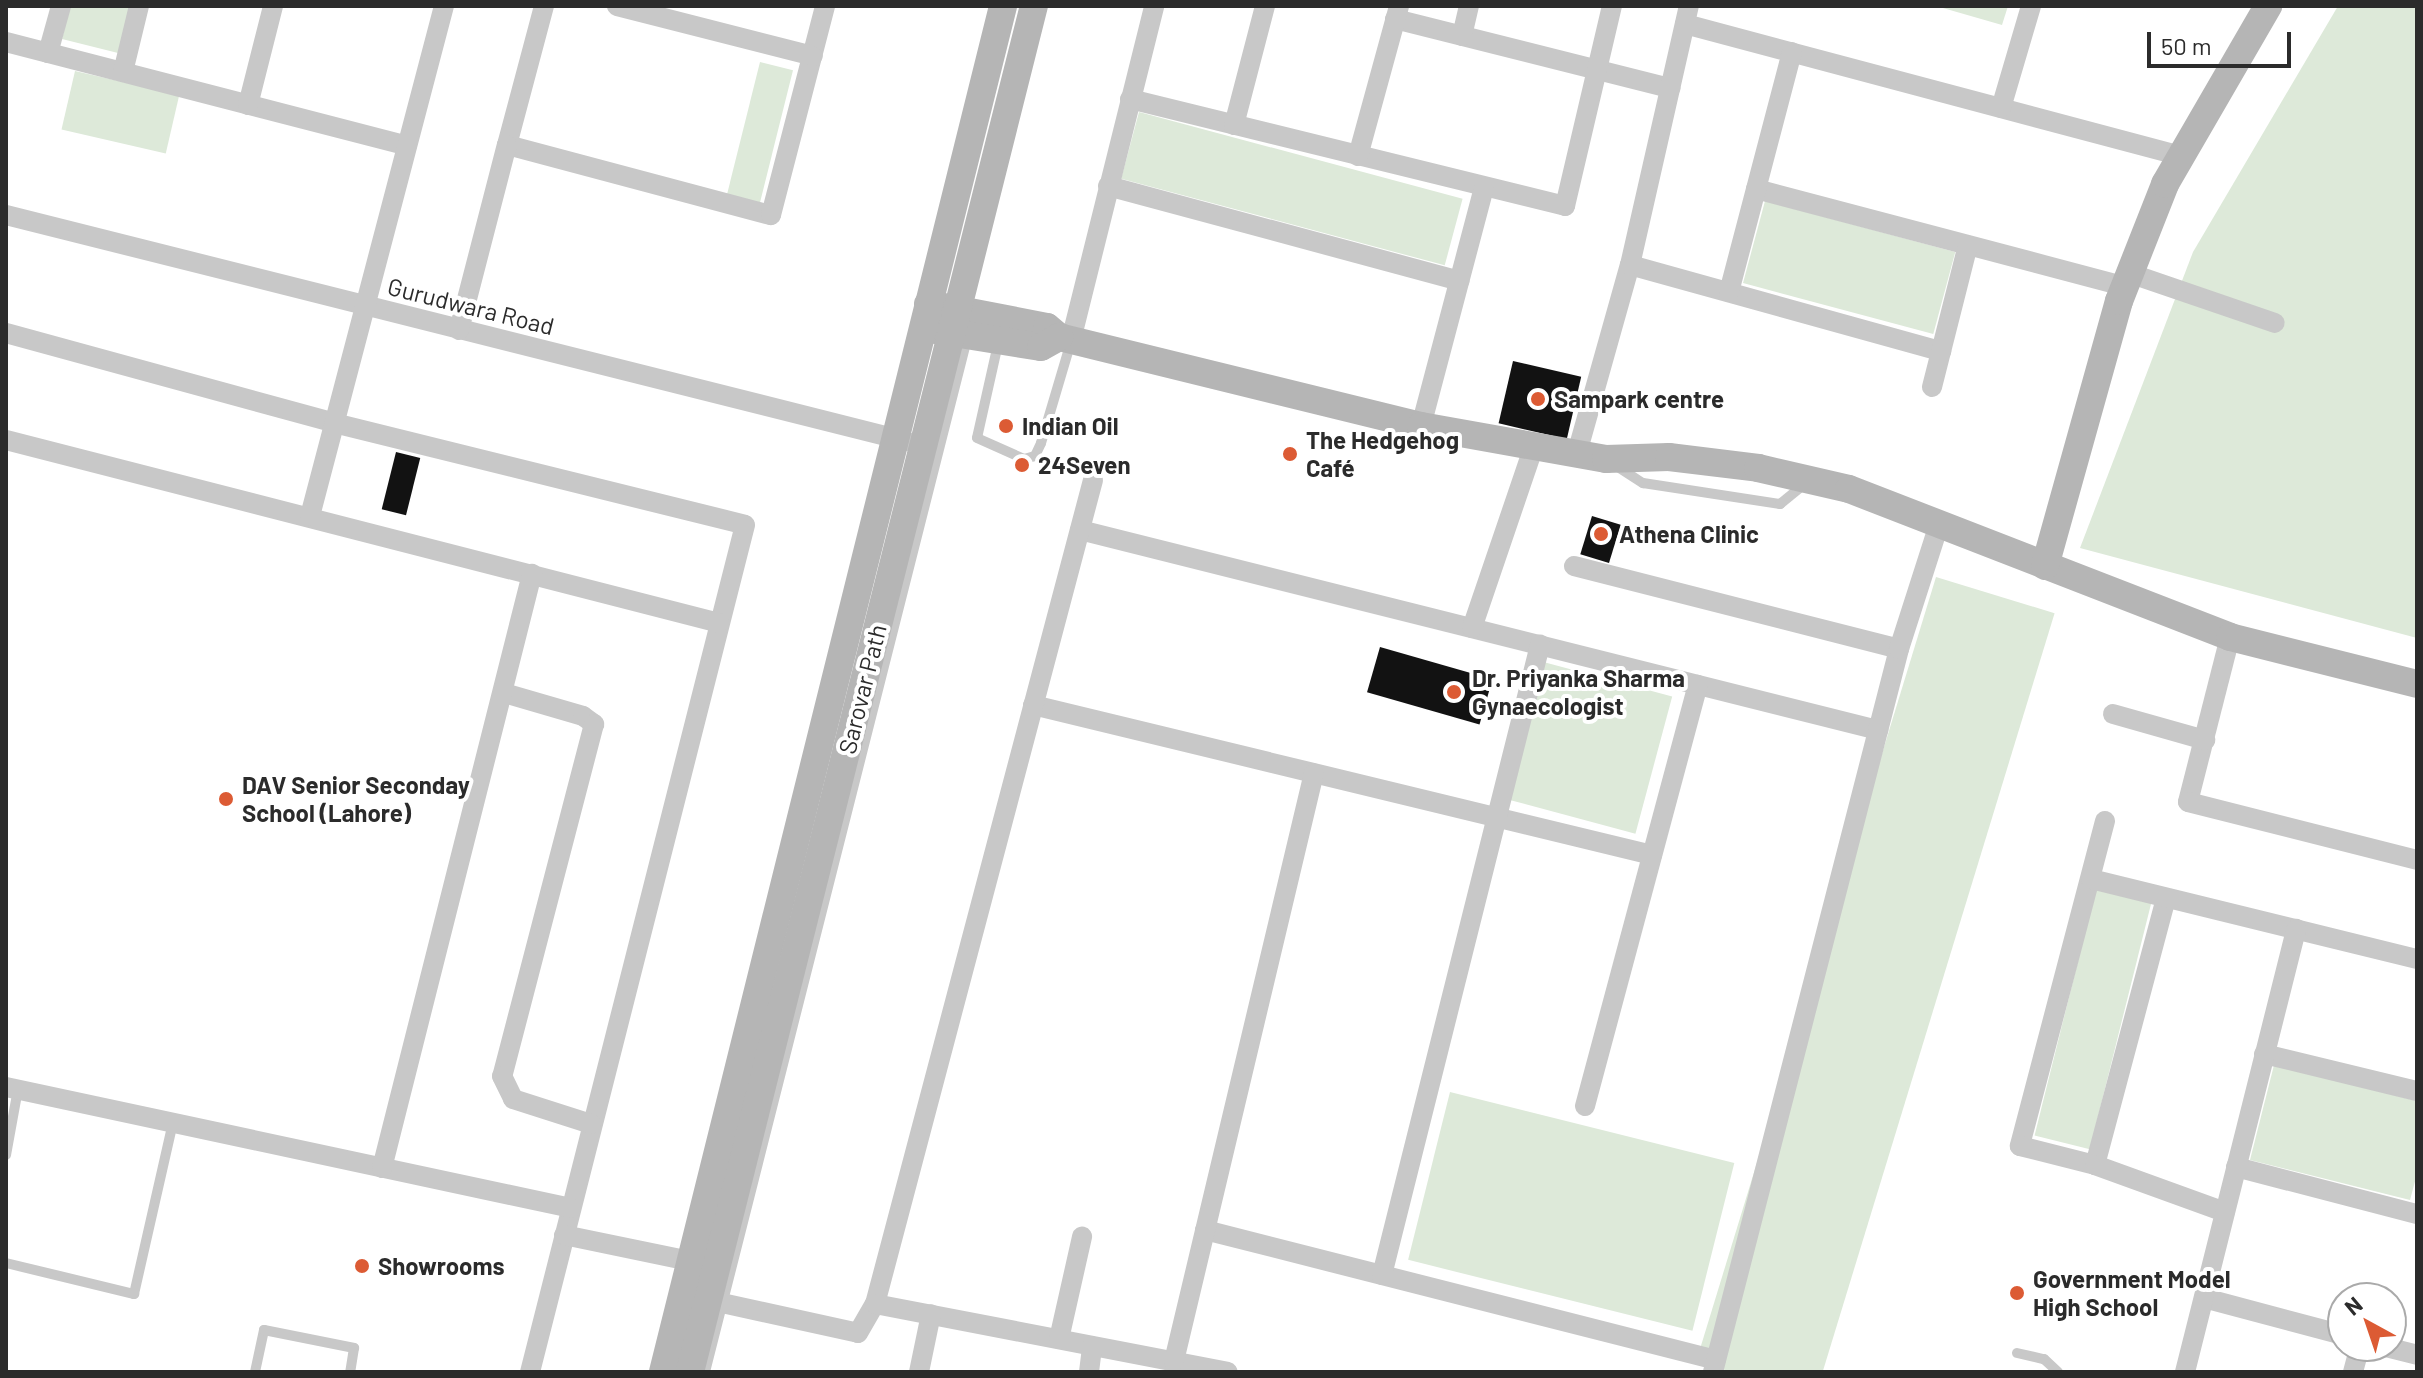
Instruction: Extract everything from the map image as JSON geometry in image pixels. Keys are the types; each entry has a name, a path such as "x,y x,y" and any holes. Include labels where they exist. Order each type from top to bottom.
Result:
{"main road":[{"name":"Sarovar Path","path":"663,1372 1003,6"},
{"name":"Sarovar Path","path":"690,1372 708,1328 923,446 958,327 1034,6"},
{"path":"2045,566 2127,280 2181,156 2268,6"},
{"path":"926,316 999,341 1041,347 1065,338"},
{"path":"958,327 1047,327 1065,338 1421,426 1606,459 1669,457 1809,480 1940,521 2045,566 2230,637 2417,684"}],"street":[{"path":"48,53 61,6"},
{"path":"123,72 139,6"},
{"path":"248,105 273,6"},
{"path":"310,516 444,6"},
{"path":"459,330 544,6"},
{"path":"617,6 813,56"},
{"path":"507,145 771,215 825,6"},
{"path":"1065,338 1154,6"},
{"path":"1234,125 1265,6"},
{"path":"1462,36 1469,6"},
{"path":"1130,99 1565,206 1612,6"},
{"path":"2001,108 2031,6"},
{"path":"1358,156 1397,13 1462,36 1670,88"},
{"path":"1577,453 1630,265 1687,15 1792,52 2181,156"},
{"path":"6,42 407,146"},
{"path":"1729,292 1792,52"},
{"path":"1108,186 1459,281"},
{"path":"1421,426 1484,188"},
{"path":"1756,189 1968,245 2127,280 2275,323"},
{"name":"Gurudwara Road","path":"6,215 923,446"},
{"path":"1932,387 1968,245"},
{"path":"1630,265 1941,351"},
{"path":"6,333 334,423 745,525 530,1372"},
{"path":"6,440 719,623"},
{"path":"1472,628 1534,446"},
{"path":"722,1303 858,1333 875,1304 1093,480"},
{"path":"1205,1230 1714,1366 1899,649 1940,521"},
{"path":"1080,530 1878,730"},
{"path":"1574,566 1899,649"},
{"path":"382,1168 532,574"},
{"path":"2230,637 2188,802 2417,860"},
{"path":"1382,1275 1493,816 1540,645"},
{"path":"1585,1106 1698,685"},
{"path":"504,693 583,716 594,724 502,1076 513,1099 591,1124"},
{"path":"1033,705 1652,855"},
{"path":"2113,714 2205,740"},
{"path":"1174,1361 1314,773"},
{"path":"2105,821 2020,1146 2095,1165 2225,1212"},
{"path":"2091,879 2417,959"},
{"path":"2095,1165 2166,898"},
{"path":"2185,1372 2296,929"},
{"path":"2264,1054 2417,1091"},
{"path":"12,1088 571,1208"},
{"path":"2236,1167 2417,1214"},
{"path":"564,1235 690,1261"},
{"path":"1059,1339 1082,1237"},
{"path":"2204,1298 2327,1331"},
{"path":"875,1304 1228,1372"},
{"path":"919,1372 931,1314"},
{"path":"1089,1372 1092,1346"}],"lane":[{"path":"705,1372 708,1328 722,1303 958,327"},
{"path":"999,341 977,438 1024,459 1035,456 1041,443 1065,338"},
{"path":"6,1155 12,1088"},
{"path":"6,1263 134,1294 173,1123"},
{"path":"255,1372 264,1330 354,1348 350,1372"},
{"path":"2017,1353 2044,1359 2058,1372"}],"green space":[{"path":"70,6 134,6 122,54 62,39"},
{"path":"1936,6 2008,6 2002,25"},
{"path":"2338,6 2417,6 2417,638 2080,548 2193,252"},
{"path":"760,62 793,70 758,212 725,204"},
{"path":"75,71 179,95 166,154 62,129"},
{"path":"1139,112 1463,199 1445,265 1121,179"},
{"path":"1765,201 1955,252 1933,334 1743,283"},
{"path":"1936,577 2055,613 1823,1372 1732,1372 1696,1361"},
{"path":"1536,660 1672,696 1635,834 1499,797"},
{"path":"2096,889 2151,903 2090,1149 2035,1135"},
{"path":"2274,1065 2417,1101 2417,1174 2410,1200 2250,1160"},
{"path":"1450,1092 1734,1163 1692,1331 1408,1260"}],"building":[{"name":"Sampark centre","path":"1513,361 1581,377 1567,439 1499,423"},
{"path":"396,452 420,458 406,515 382,509"},
{"path":"1592,516 1621,525 1609,563 1580,554"},
{"path":"1380,647 1492,679 1480,724 1367,692"}],"place":[{"name":"Sampark centre","path":"1538,399"},
{"name":"Indian Oil","path":"1006,426"},
{"name":"The Hedgehog Café","path":"1290,454"},
{"name":"24Seven","path":"1022,465"},
{"name":"Athena Clinic","path":"1601,534"},
{"name":"Dr. Priyanka Sharma Gynaecologist","path":"1454,692"},
{"name":"DAV Senior Seconday School (Lahore)","path":"226,799"},
{"name":"Showrooms","path":"362,1266"},
{"name":"Government Model High School","path":"2017,1293"}]}
